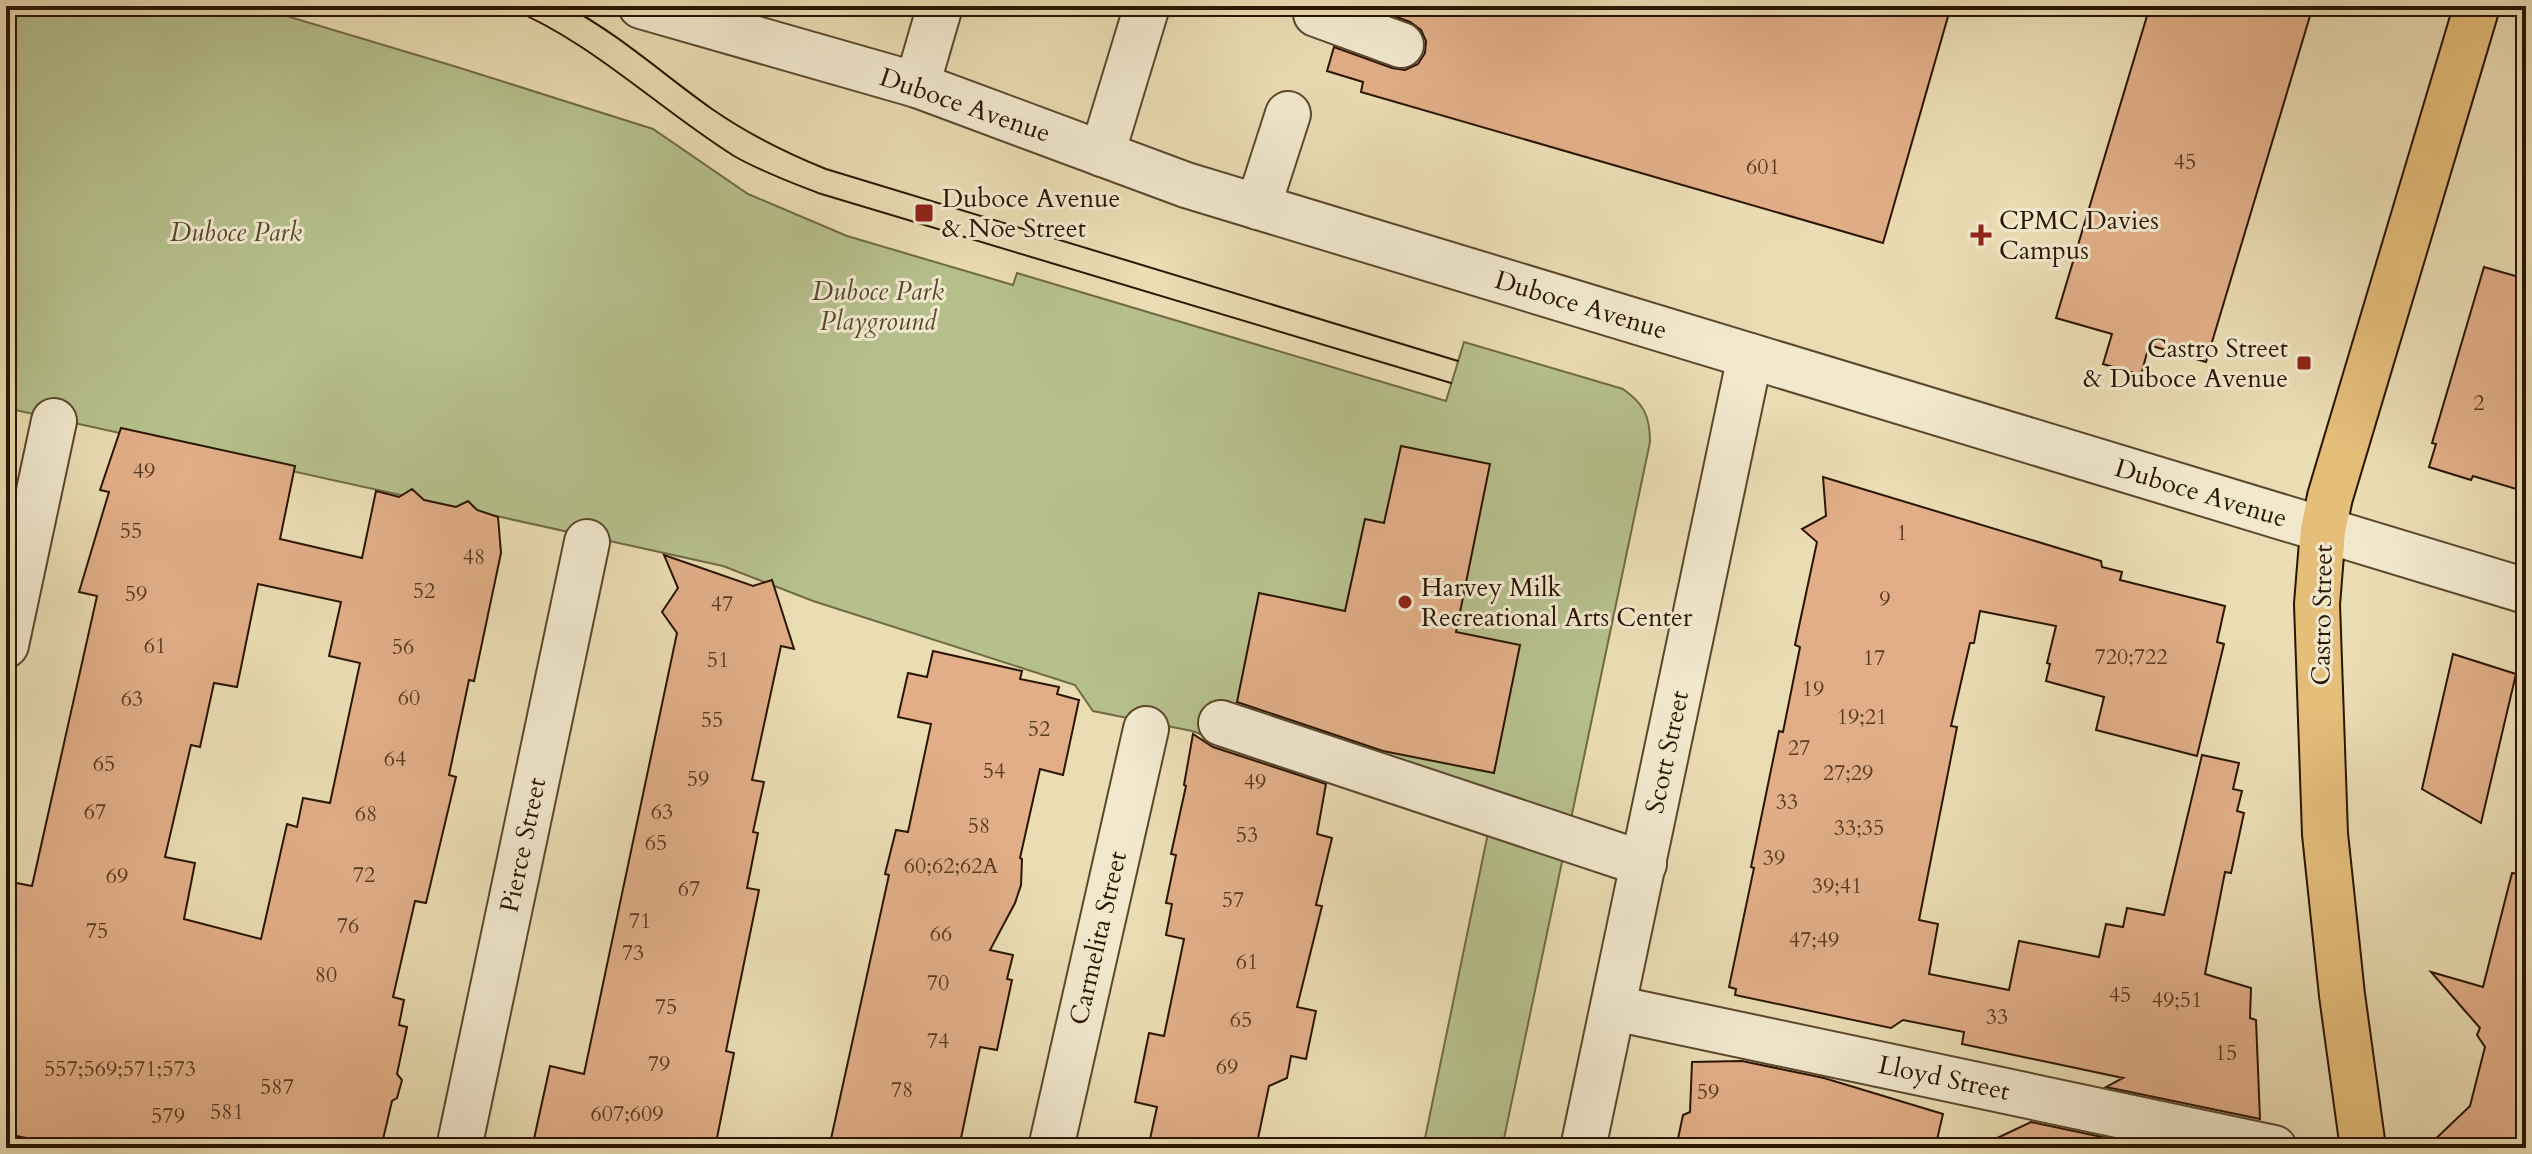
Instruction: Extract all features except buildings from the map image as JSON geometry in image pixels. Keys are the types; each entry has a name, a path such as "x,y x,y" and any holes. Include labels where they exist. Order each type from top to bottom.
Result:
{"main road":[{"name":"Castro Street","path":"2363,1148 2342,995 2325,834 2317,604 2323,530 2337,472 2477,6"}],"street":[{"name":"Duboce Avenue","path":"641,6 917,85 1102,154 1258,207 2526,591"},
{"path":"917,85 940,6"},
{"path":"1102,154 1147,6"},
{"path":"1316,14 1401,45"},
{"path":"1258,207 1288,114"},
{"name":"Scott Street","path":"1583,1148 1750,356"},
{"path":"6,645 54,421"},
{"name":"Pierce Street","path":"459,1148 587,542"},
{"path":"1221,723 1644,864"},
{"name":"Carmelita Street","path":"1051,1148 1146,729"},
{"name":"Lloyd Street","path":"1614,1008 2274,1148"}],"green space":[{"name":"Duboce Park","path":"6,6 253,6 653,129 748,194 847,236 1013,285 1017,273 1446,401 1464,342 1623,389 1644,411 1650,442 1502,1148 1423,1148 1488,833 1192,731 1093,711 1075,685 813,601 723,566 6,408"}],"tram line":[{"path":"505,6 566,37 734,156 818,193 1451,383"},
{"path":"566,6 623,42 726,118 826,169 1458,361"}],"place":[{"name":"Duboce Avenue & Noe Street","path":"924,213"},
{"name":"CPMC Davies Campus","path":"1981,235"},
{"name":"Castro Street & Duboce Avenue","path":"2304,363"},
{"name":"Harvey Milk Recreational Arts Center","path":"1405,602"}],"park label":[{"name":"Duboce Park Playground","path":"878,306"}]}
